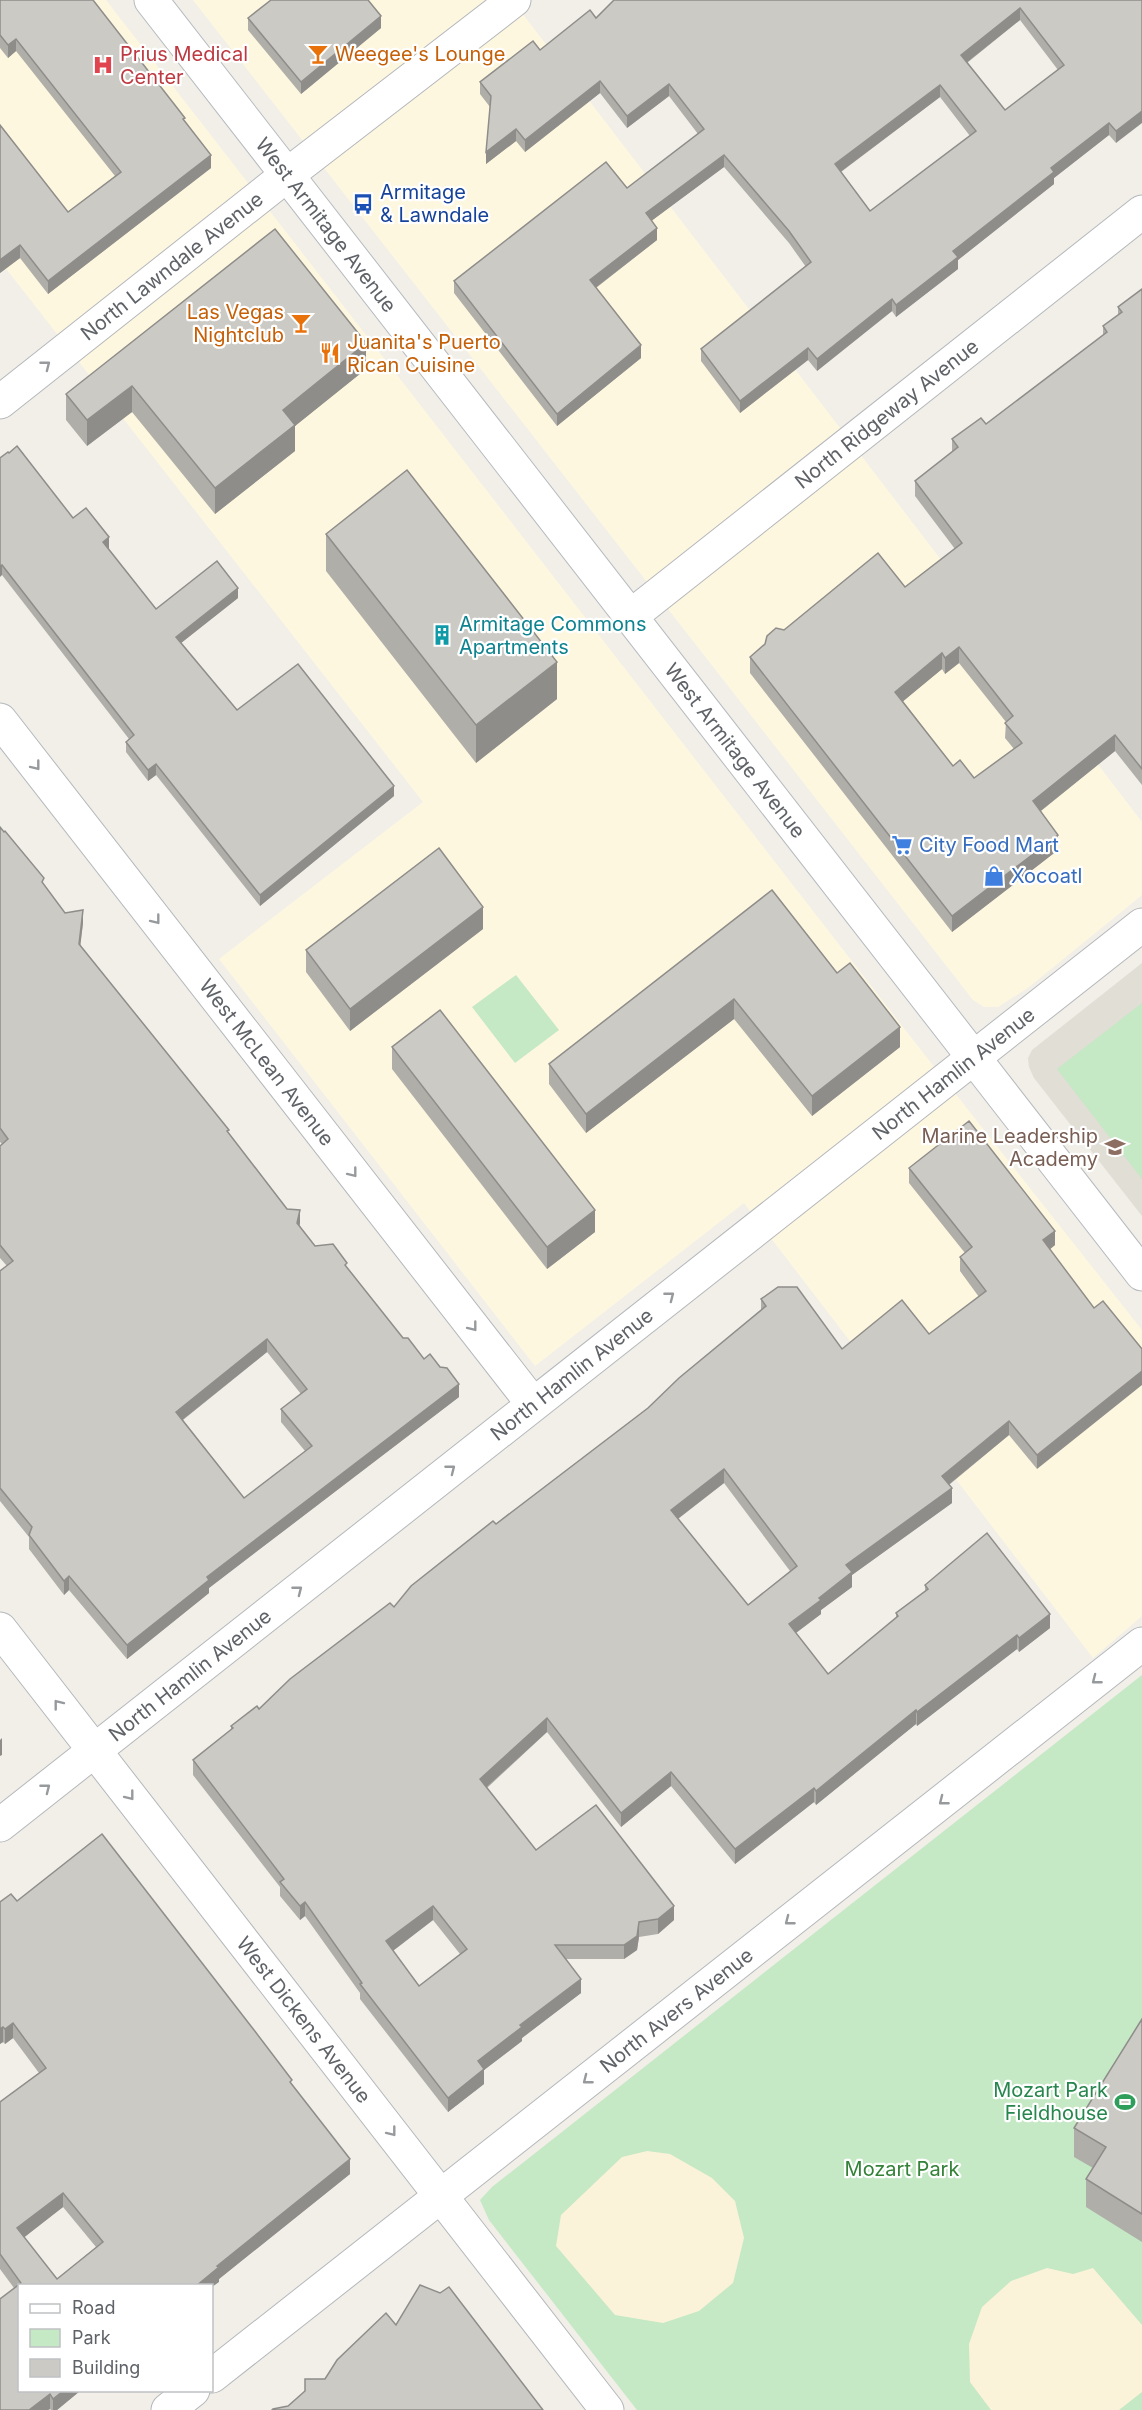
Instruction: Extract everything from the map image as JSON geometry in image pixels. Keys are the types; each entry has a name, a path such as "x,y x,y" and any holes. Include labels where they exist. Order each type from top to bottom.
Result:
{"street":[{"name":"West Armitage Avenue","path":"151,0 1142,1274"},
{"name":"North Lawndale Avenue","path":"0,402 514,0"},
{"name":"North Ridgeway Avenue","path":"631,616 1142,212"},
{"name":"West McLean Avenue","path":"0,720 533,1404"},
{"name":"North Hamlin Avenue","path":"0,1824 1142,925"},
{"name":"West Dickens Avenue","path":"0,1629 608,2410"},
{"name":"North Avers Avenue","path":"213,2375 1142,1644"},
{"path":"168,2410 192,2392"}],"shaded area":[{"path":"0,0 106,0 917,1045 1142,1330 1142,1616 1093,1658 744,1203 535,1366 219,959 423,802 0,261"},
{"path":"193,0 512,0 1142,822 1142,895 1029,987 998,1007 984,1007 973,1000"},
{"name":"Marine Leadership Academy","path":"1142,963 1142,1216 1034,1078 1028,1058 1032,1050"}],"green space":[{"path":"516,975 559,1030 515,1063 472,1007"},
{"path":"1142,1003 1142,1179 1057,1069"},
{"name":"Mozart Park","path":"1142,1675 1142,2410 637,2410 489,2220 480,2200 492,2187"}],"sand":[{"path":"647,2151 670,2154 712,2178 735,2201 744,2238 733,2283 699,2311 663,2323 615,2315 556,2246 561,2215 622,2157"},
{"path":"1047,2268 1073,2274 1093,2268 1142,2325 1142,2392 1119,2410 991,2410 970,2382 969,2344 982,2307 1011,2281"}],"building":[{"path":"0,0 93,0 211,155 48,281 20,245 0,260 0,125 68,212 121,172 16,39 8,45 0,35"},
{"path":"271,0 368,0 381,16 301,82 248,18"},
{"path":"614,0 1142,0 1142,111 1116,131 1109,123 1051,168 1054,172 953,251 958,257 896,305 892,299 817,359 808,348 740,401 701,349 811,262 789,231 724,155 646,213 657,228 590,280 641,345 557,414 454,281 606,162 627,188 704,129 669,84 627,116 600,81 525,140 516,129 486,152 491,96 480,82 533,41 540,50 590,10 596,18","holes":["1020,8 1064,65 1005,110 961,55","940,85 976,131 870,211 835,164"]},
{"path":"275,229 366,343 283,410 295,425 215,488 132,386 87,420 66,394"},
{"path":"1142,289 1142,769 1115,735 1033,801 1058,835 952,916 750,657 765,644 767,636 776,628 784,630 878,553 905,587 962,543 915,481 958,447 952,439 981,418 986,424 1107,332 1103,326 1122,312 1118,307","holes":["959,647 1013,716 1005,723 1022,743 974,778 960,760 953,766 895,692 942,653 945,658"]},
{"path":"17,446 73,518 86,508 109,537 103,542 156,609 217,561 238,588 176,637 237,710 298,664 394,786 260,895 156,764 148,770 126,742 134,735 2,565 0,566 0,458"},
{"name":"Armitage Commons Apartments","path":"407,470 557,662 476,725 326,534"},
{"path":"0,827 44,878 42,882 65,913 83,910 79,944 229,1130 227,1131 287,1209 300,1210 297,1223 315,1246 333,1244 347,1263 345,1265 403,1338 408,1338 424,1359 430,1354 440,1367 447,1368 459,1384 207,1577 209,1580 127,1645 69,1576 64,1581 29,1535 32,1527 0,1488 0,1271 13,1261 0,1245 0,1146 8,1139 0,1128","holes":["267,1339 307,1389 281,1409 312,1446 244,1498 176,1412"]},
{"path":"439,848 483,907 350,1009 306,950"},
{"path":"772,890 837,973 850,963 900,1027 812,1096 734,999 586,1114 549,1064"},
{"path":"440,1010 595,1210 547,1247 392,1047"},
{"path":"969,1121 1055,1231 1043,1240 1094,1308 1103,1301 1142,1349 1142,1371 1037,1455 1009,1421 942,1476 952,1488 846,1565 852,1572 819,1598 821,1600 789,1624 828,1674 898,1616 896,1613 928,1589 925,1585 987,1533 1050,1614 1019,1638 1017,1635 917,1712 916,1710 816,1791 814,1788 735,1849 671,1772 621,1813 547,1718 480,1779 536,1850 596,1805 674,1906 658,1919 639,1922 637,1936 624,1945 555,1945 581,1979 520,2025 522,2027 478,2061 484,2069 448,2098 360,1984 362,1983 305,1902 300,1906 280,1882 284,1879 193,1760 233,1728 231,1726 257,1706 259,1709 290,1679 390,1603 394,1607 411,1586 493,1521 496,1524 648,1408 679,1378 766,1306 761,1299 778,1287 797,1287 842,1349 902,1300 929,1334 986,1291 960,1257 972,1247 909,1168","holes":["724,1469 797,1566 748,1605 671,1510","433,1906 467,1949 419,1986 386,1941"]},
{"path":"102,1834 254,2030 292,2080 290,2082 350,2159 217,2266 219,2267 198,2284 20,2284 0,2254 0,2102 46,2068 13,2023 5,2029 3,2027 0,2029 0,1902 11,1894 17,1901","holes":["63,2193 103,2242 57,2279 17,2228"]},
{"name":"Mozart Park Fieldhouse","path":"1142,2019 1142,2214 1086,2179 1106,2147 1074,2128"},
{"path":"18,2285 18,2392 62,2392 53,2399 50,2394 29,2410 0,2410 0,2299"},
{"path":"420,2285 440,2293 449,2287 543,2410 272,2410 288,2406 305,2391 305,2379 325,2379 337,2360 386,2313 396,2325"}],"place":[{"name":"Weegee's Lounge","path":"318,54"},
{"name":"Prius Medical Center","path":"103,65"},
{"name":"Armitage & Lawndale","path":"363,204"},
{"name":"Las Vegas Nightclub","path":"301,323"},
{"name":"Juanita's Puerto Rican Cuisine","path":"330,353"},
{"name":"Armitage Commons Apartments","path":"442,635"},
{"name":"City Food Mart","path":"902,845"},
{"name":"Xocoatl","path":"994,876"},
{"name":"Marine Leadership Academy","path":"1115,1147"},
{"name":"Mozart Park Fieldhouse","path":"1125,2102"}]}
